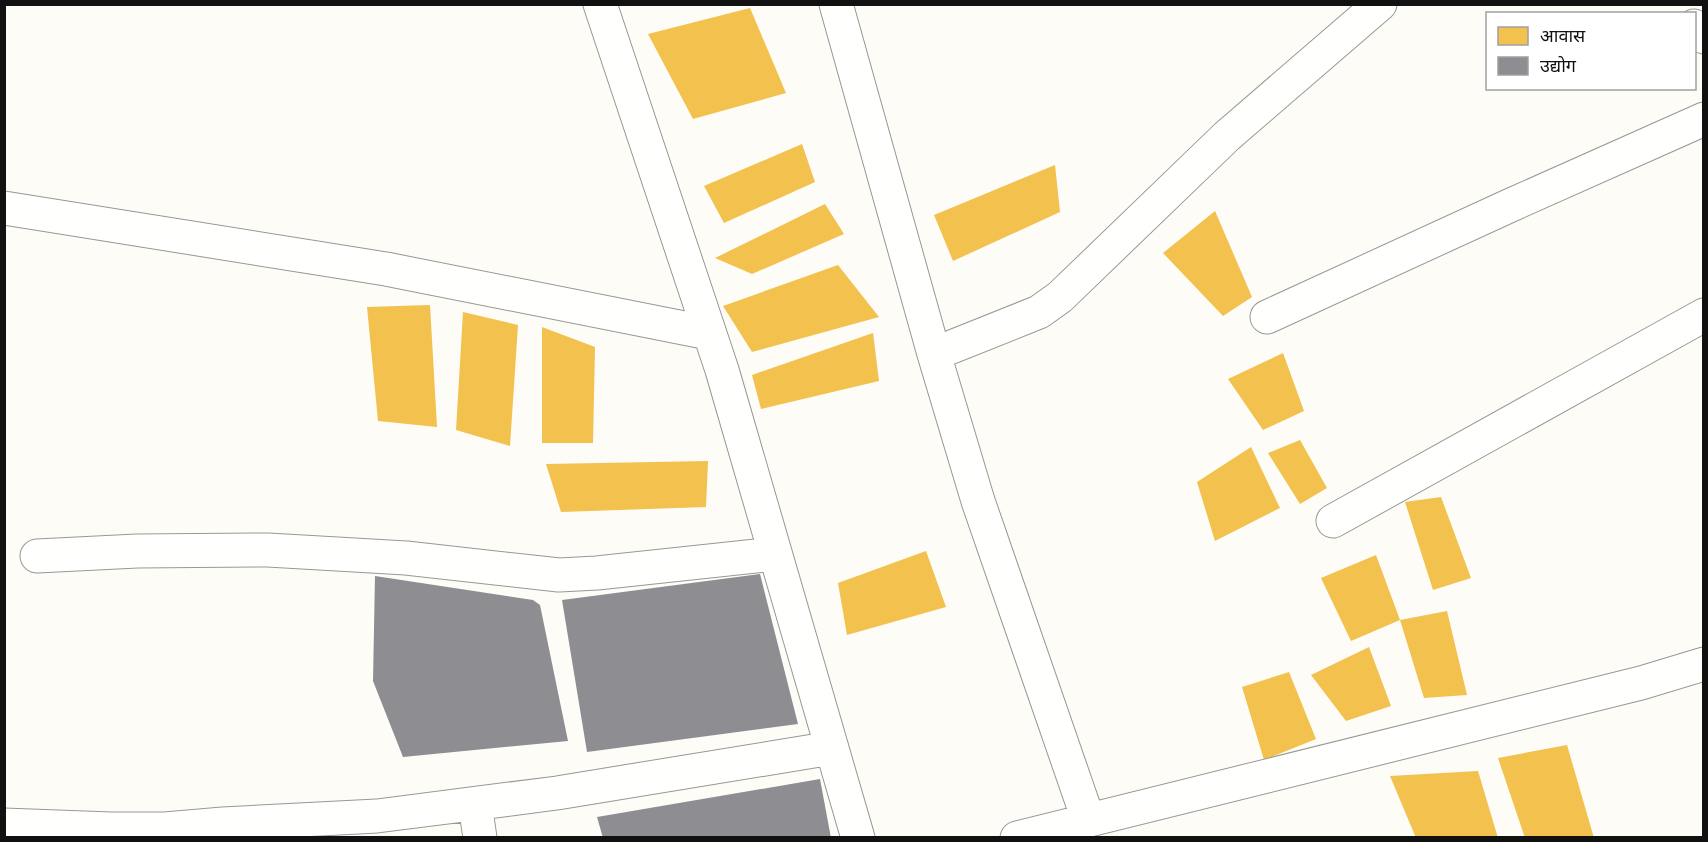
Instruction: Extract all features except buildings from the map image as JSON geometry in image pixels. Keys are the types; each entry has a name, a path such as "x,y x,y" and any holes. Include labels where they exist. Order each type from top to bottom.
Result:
{"street":[{"path":"600,4 709,333 858,837"},
{"path":"836,4 934,354 978,501 1088,819"},
{"path":"934,354 1039,312 1060,297 1227,136 1380,4"},
{"path":"1268,317 1704,119"},
{"path":"4,208 386,269 709,333"},
{"path":"1333,522 1704,315"},
{"path":"37,556 137,551 268,550 406,558 559,574 597,573 775,554"},
{"path":"1017,837 1641,683 1704,664"},
{"path":"4,825 165,829 377,816 557,793 832,748"},
{"path":"475,804 480,837"}]}
